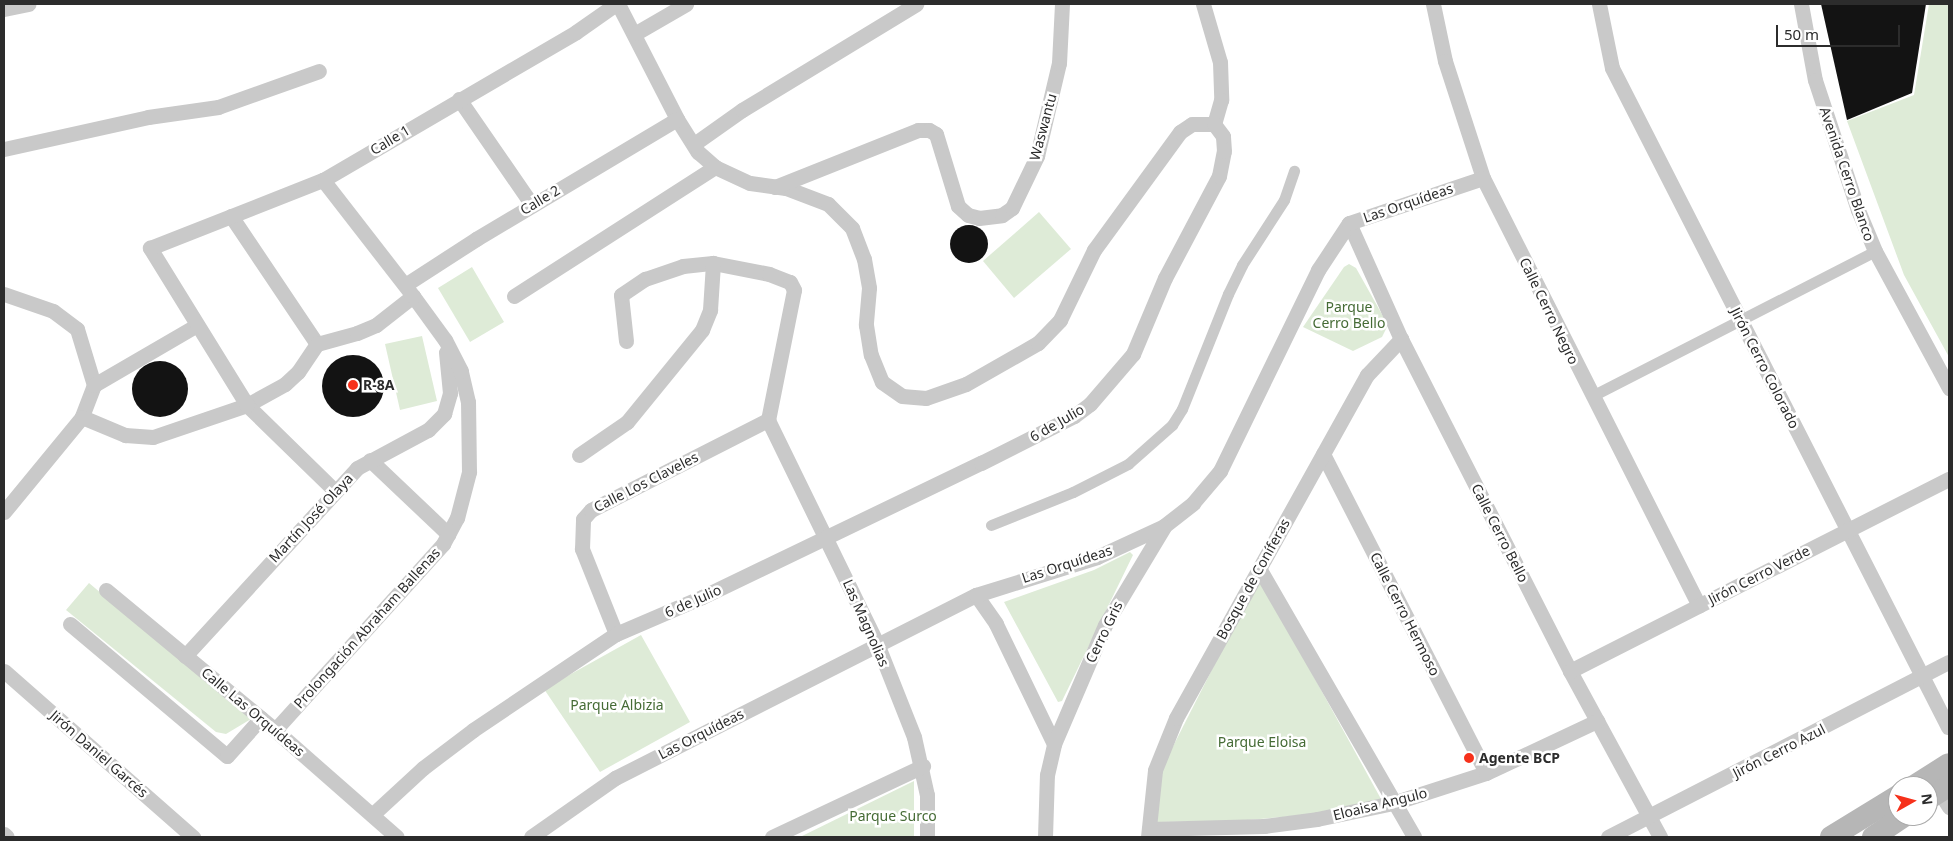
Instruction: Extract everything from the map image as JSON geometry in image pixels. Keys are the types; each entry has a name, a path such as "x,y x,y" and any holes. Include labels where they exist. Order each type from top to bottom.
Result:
{"main road":[{"path":"1930,776 1949,764"},
{"path":"1831,837 1888,802"},
{"path":"1873,837 1889,826"}],"street":[{"path":"4,9 28,4"},
{"path":"617,4 636,34 678,119 694,144 715,167 750,183 775,186 828,204 852,228 864,259 869,288 866,325 871,355 882,382 902,396 926,398 966,384 1038,343 1060,320 1094,250 1180,132 1192,124 1214,124 1221,100 1220,62 1203,4"},
{"name":"Calle 1","path":"197,325 150,248 323,180 576,32 617,4"},
{"path":"636,34 686,4"},
{"path":"694,144 742,110 916,4"},
{"name":"Waswantu","path":"775,186 918,130 929,130 936,134 958,206 968,215 979,218 1002,215 1012,208 1037,156 1059,63 1062,4"},
{"name":"Calle Cerro Negro","path":"1433,4 1445,61 1483,178 1698,606"},
{"name":"Jirón Cerro Colorado","path":"1599,4 1612,68 1948,727"},
{"name":"Avenida Cerro Blanco","path":"1801,4 1815,80 1858,210 1875,251 1949,388"},
{"path":"4,149 148,117 218,107 319,70"},
{"path":"459,99 532,205"},
{"name":"Calle 2","path":"317,344 357,334 376,325 409,291 532,205 678,119"},
{"name":"6 de Julio","path":"372,815 423,768 473,730 616,634 702,598 1074,416 1116,377 1133,354 1165,278 1219,176 1224,151 1223,136 1214,124"},
{"path":"514,296 715,167"},
{"path":"991,525 1073,492 1128,464 1172,425 1182,409 1228,294 1242,265 1284,200 1294,171"},
{"name":"Las Orquídeas","path":"531,837 615,778 976,595 1097,557 1164,526 1192,503 1220,472 1318,270 1349,223 1483,178"},
{"name":"Prolongación Abraham Ballenas","path":"275,730 443,544 457,518 468,472 468,402 461,371 445,340 323,180"},
{"path":"82,416 125,435 146,437 247,405 285,384 298,372 317,344 231,216"},
{"name":"Calle Cerro Bello","path":"1349,223 1401,339 1570,671 1660,837"},
{"path":"1592,396 1875,251"},
{"path":"579,455 627,422 702,330 710,310 713,263"},
{"path":"626,340 621,295 645,279 683,266 713,263 769,274 794,285 768,420"},
{"path":"4,294 53,311 77,329 94,385 82,416 4,512"},
{"path":"94,385 197,325 247,405 334,490"},
{"name":"Bosque de Coníferas","path":"1148,833 1156,770 1176,718 1368,375 1401,339"},
{"name":"Martín José Olaya","path":"185,656 334,490 370,460 428,430 444,414 450,393 445,340"},
{"name":"Las Magnolias","path":"768,420 878,646 923,766 928,837"},
{"name":"Calle Los Claveles","path":"616,634 582,550 583,519 591,510 768,420"},
{"name":"Calle Cerro Hermoso","path":"1323,454 1486,773"},
{"path":"370,460 448,534"},
{"name":"Jirón Cerro Verde","path":"1570,671 1949,479"},
{"name":"Cerro Gris","path":"1045,837 1047,775 1054,744 1105,625 1164,526"},
{"path":"1259,568 1414,837"},
{"name":"Calle Las Orquídeas","path":"106,590 261,718 397,837"},
{"path":"976,595 996,624 1054,744"},
{"path":"70,624 227,756 261,718"},
{"name":"Jirón Cerro Azul","path":"1608,837 1650,818 1949,662"},
{"name":"Jirón Daniel Garcés","path":"4,671 193,837"},
{"name":"Eloaisa Angulo","path":"1148,833 1264,826 1317,819 1393,803 1486,773 1597,721"},
{"path":"772,837 923,766"},
{"path":"4,834 7,837"}],"green space":[{"path":"1929,4 1949,4 1949,357 1904,275 1847,121 1914,95"},
{"path":"1039,212 1071,249 1014,298 983,261"},
{"name":"Parque Cerro Bello","path":"1349,264 1356,268 1388,325 1382,337 1353,351 1303,327 1344,267"},
{"path":"472,267 504,322 470,342 438,288"},
{"path":"422,336 437,401 400,410 385,344"},
{"path":"1130,552 1133,555 1062,701 1058,702 1004,602 1094,570"},
{"name":"Parque Eloisa","path":"1259,577 1381,799 1308,815 1235,821 1157,822 1162,768"},
{"path":"89,583 251,719 226,734 216,732 66,610"},
{"name":"Parque Albizia","path":"641,635 690,722 600,772 544,689"},
{"name":"Parque Surco","path":"914,781 914,837 800,837"}],"building":[{"path":"1821,4 1926,4 1912,93 1847,120"},
{"path":"969,225 983,230 988,244 983,258 969,263 955,258 950,244 955,230"},
{"name":"R-8A","path":"347,355 359,355 375,364 382,374 384,386 382,398 375,408 359,417 347,417 336,412 327,403 322,392 322,380 327,369 336,360"},
{"path":"160,361 175,366 183,374 188,389 183,404 175,412 160,417 145,412 137,404 132,389 137,374 145,366"}],"place":[{"name":"R-8A","path":"353,385"},
{"name":"Agente BCP","path":"1469,758"}]}
